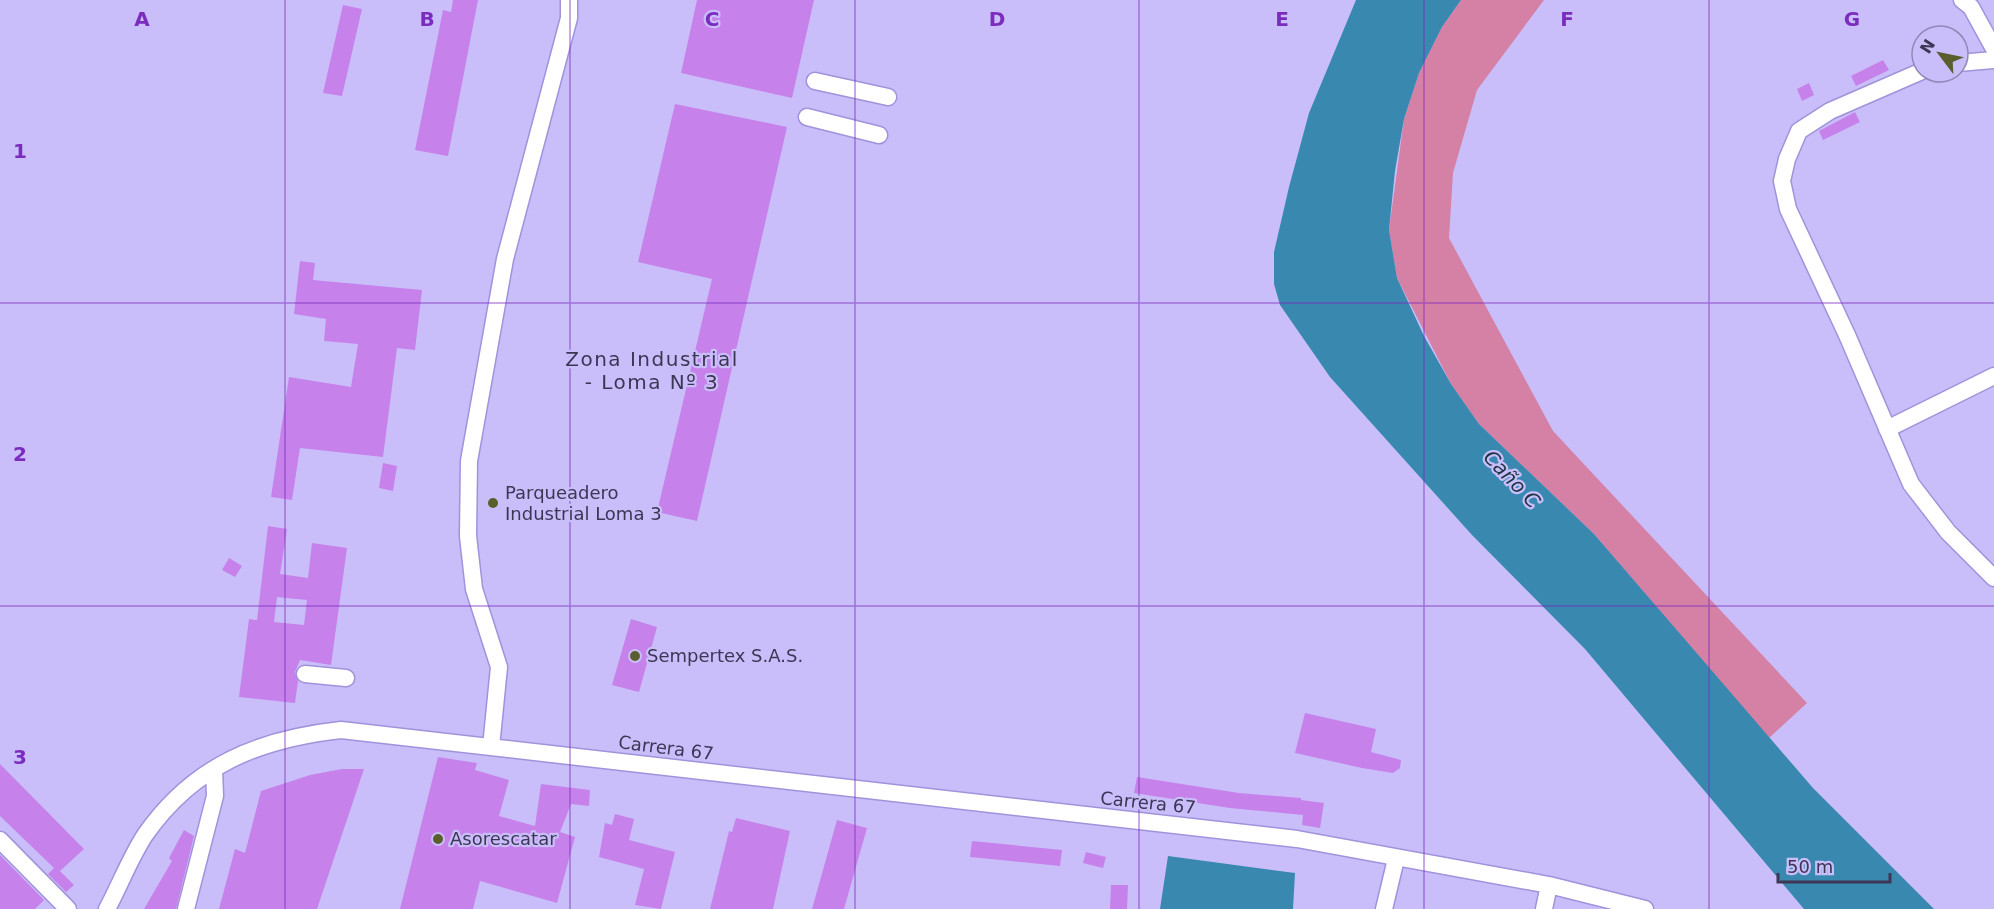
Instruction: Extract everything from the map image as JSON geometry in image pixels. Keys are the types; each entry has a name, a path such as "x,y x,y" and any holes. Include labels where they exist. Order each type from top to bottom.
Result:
{"street":[{"path":"491,747 499,667 474,589 468,536 469,461 505,259 569,18 569,0"},
{"path":"1962,0 1971,7 1994,49"},
{"path":"1970,62 1994,60"},
{"path":"1910,76 1813,120 1799,131 1787,159 1782,181 1788,209 1847,335 1911,484 1948,532 1994,578"},
{"path":"815,81 888,98"},
{"path":"807,117 879,135"},
{"path":"1887,429 1994,376"},
{"path":"305,674 346,678"},
{"name":"Carrera 67","path":"107,909 145,835 188,788 214,769 254,748 296,735 341,730 1298,839 1396,859 1549,885 1645,909"},
{"path":"186,909 215,795 214,769"},
{"path":"0,840 68,909"},
{"path":"1384,909 1396,859"},
{"path":"1544,909 1549,885"}],"shaded area":[{"path":"1461,0 1544,0 1477,90 1453,173 1449,238 1553,431 1807,703 1769,738 1594,534 1479,424 1451,384 1397,278 1389,230 1404,119 1419,73 1442,27"}],"water":[{"name":"Caño C","path":"1356,0 1461,0 1442,27 1419,73 1404,119 1395,171 1389,230 1397,278 1424,336 1451,384 1479,424 1594,534 1813,788 1934,909 1804,909 1585,649 1472,535 1330,377 1280,305 1274,284 1274,252 1289,187 1309,113"},
{"path":"1168,856 1295,873 1293,909 1160,909"}],"building":[{"path":"453,0 478,0 448,156 415,150 443,10 451,12"},
{"path":"697,0 814,0 792,98 681,73"},
{"path":"343,5 362,9 342,96 323,93"},
{"path":"1883,60 1889,70 1856,86 1851,76"},
{"path":"1809,83 1814,95 1802,101 1797,89"},
{"path":"675,104 787,127 697,521 657,512 712,279 638,262"},
{"path":"1855,112 1860,122 1823,140 1819,131"},
{"path":"300,261 315,263 313,280 422,290 415,350 397,348 383,457 300,448 292,500 271,497 289,377 351,387 358,344 324,341 326,319 294,314"},
{"path":"383,463 397,466 393,491 379,488"},
{"path":"268,526 287,529 280,574 308,578 312,543 347,548 331,665 300,660 295,672 298,681 295,703 239,697 249,619 257,620","holes":["277,597 307,600 304,625 274,622"]},
{"path":"229,558 242,566 235,577 222,570"},
{"name":"Sempertex S.A.S.","path":"631,619 657,627 639,692 612,685"},
{"path":"1305,713 1376,729 1371,752 1401,760 1400,768 1393,773 1295,753"},
{"path":"438,757 477,763 475,770 509,780 499,816 535,826 541,784 590,790 589,806 571,804 560,832 575,837 557,903 480,881 473,909 400,909"},
{"path":"0,764 84,849 60,871 74,885 66,892 48,874 54,868 0,816"},
{"path":"342,769 364,769 317,909 219,909 235,849 245,853 261,791 310,775"},
{"path":"1137,777 1239,793 1301,798 1301,800 1324,803 1320,828 1302,825 1303,815 1230,808 1134,793"},
{"path":"615,814 634,819 629,840 675,852 661,909 635,905 644,869 599,857 605,823 612,825"},
{"path":"736,818 790,831 773,909 710,909 729,831 732,832"},
{"path":"837,820 867,828 844,909 812,909"},
{"path":"184,830 194,836 176,909 144,909 172,861 169,858"},
{"path":"972,841 1062,850 1060,866 970,857"},
{"path":"1086,852 1106,857 1103,868 1083,863"},
{"path":"0,855 44,900 35,909 0,909"},
{"path":"1111,885 1128,885 1127,909 1110,909"}],"place":[{"name":"Parqueadero Industrial Loma 3","path":"493,503"},
{"name":"Sempertex S.A.S.","path":"635,656"},
{"name":"Asorescatar","path":"438,839"}],"district":[{"name":"Zona Industrial - Loma Nº 3","path":"652,370"}]}
